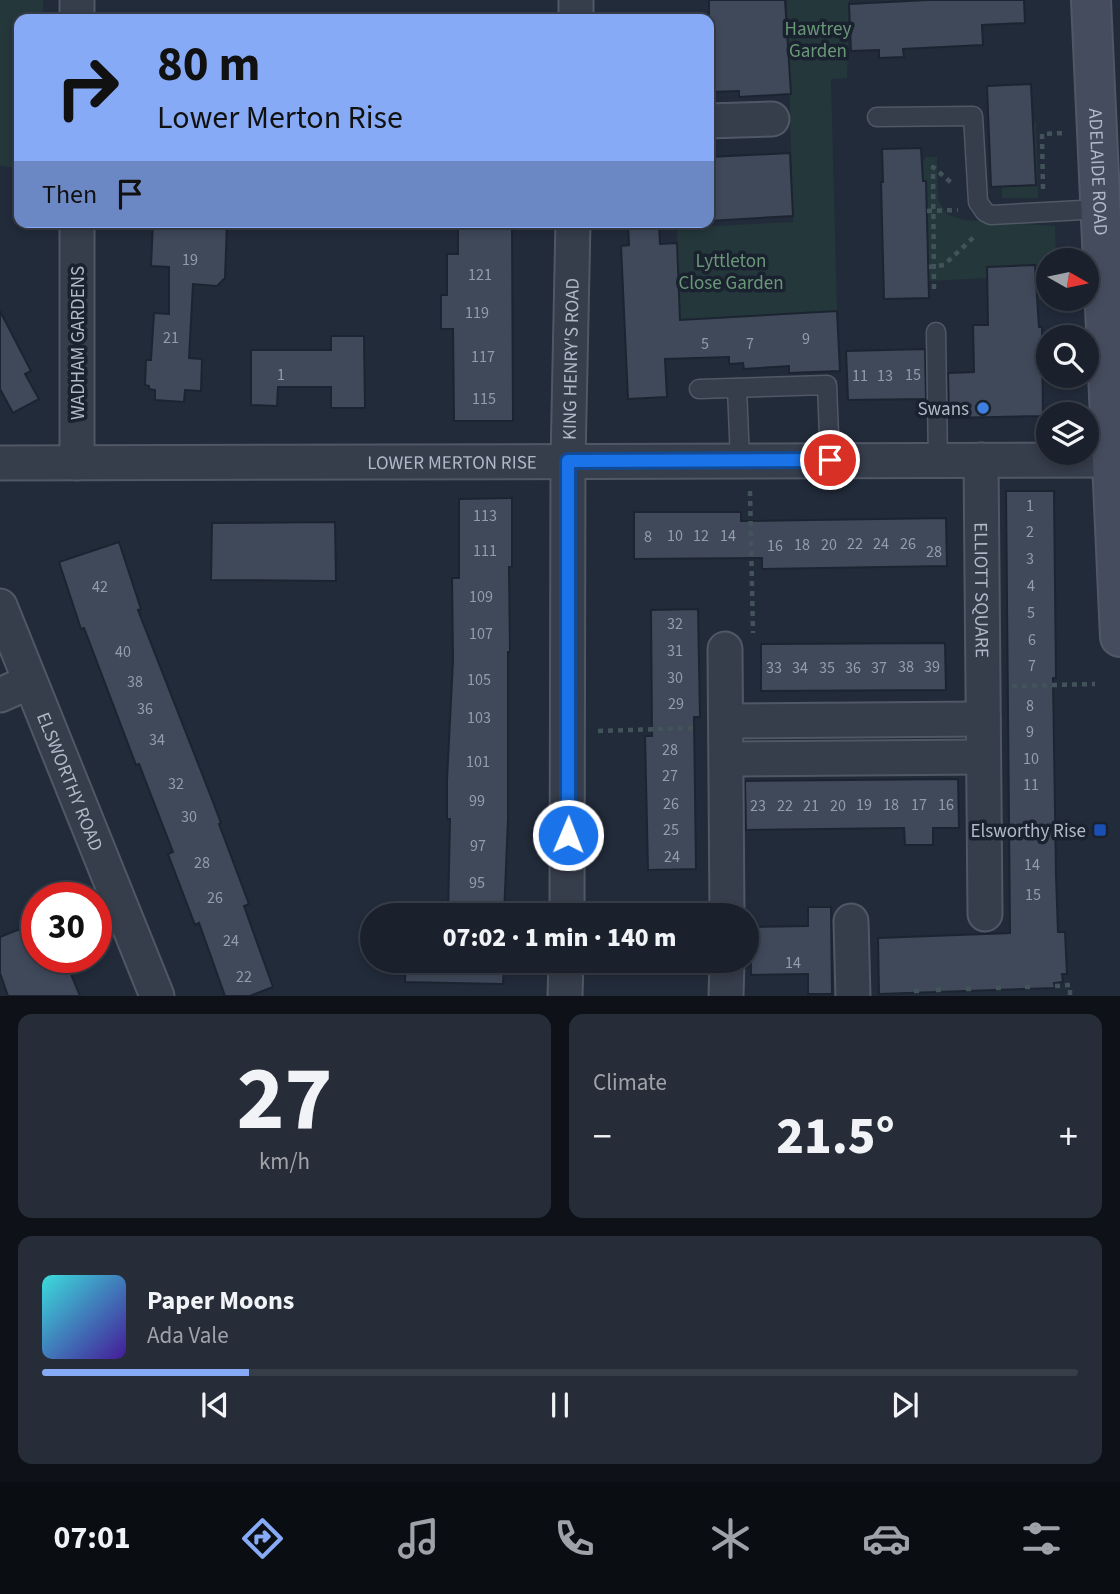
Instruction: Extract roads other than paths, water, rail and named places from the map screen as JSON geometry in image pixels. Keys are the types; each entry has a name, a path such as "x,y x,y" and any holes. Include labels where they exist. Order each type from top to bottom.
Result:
{"main road":[{"name":"ADELAIDE ROAD","path":"1091,0 1120,637"}],"street":[{"path":"714,121 772,119"},
{"name":"WADHAM GARDENS","path":"77,228 77,463"},
{"name":"KING HENRY'S ROAD","path":"567,903 568,461 573,228"},
{"name":"ELLIOTT SQUARE","path":"981,460 985,914"},
{"name":"LOWER MERTON RISE","path":"0,463 1112,460"},
{"name":"ELSWORTHY ROAD","path":"0,606 15,689 157,996"},
{"path":"725,649 727,903"},
{"path":"726,736 983,703"},
{"path":"726,736 983,757"},
{"path":"851,921 853,996"},
{"path":"565,996 566,973"},
{"path":"726,996 727,973"}],"lane":[{"path":"877,117 973,116 978,202 985,212 991,215 1101,209"},
{"path":"936,332 938,460"},
{"path":"699,389 827,385 830,460"},
{"path":"737,388 745,460"}],"place":[{"name":"Swans","path":"983,408"},
{"name":"Elsworthy Rise","path":"1100,830"}],"park label":[{"name":"Hawtrey Garden","path":"818,39"},
{"name":"Lyttleton Close Garden","path":"731,271"}]}
